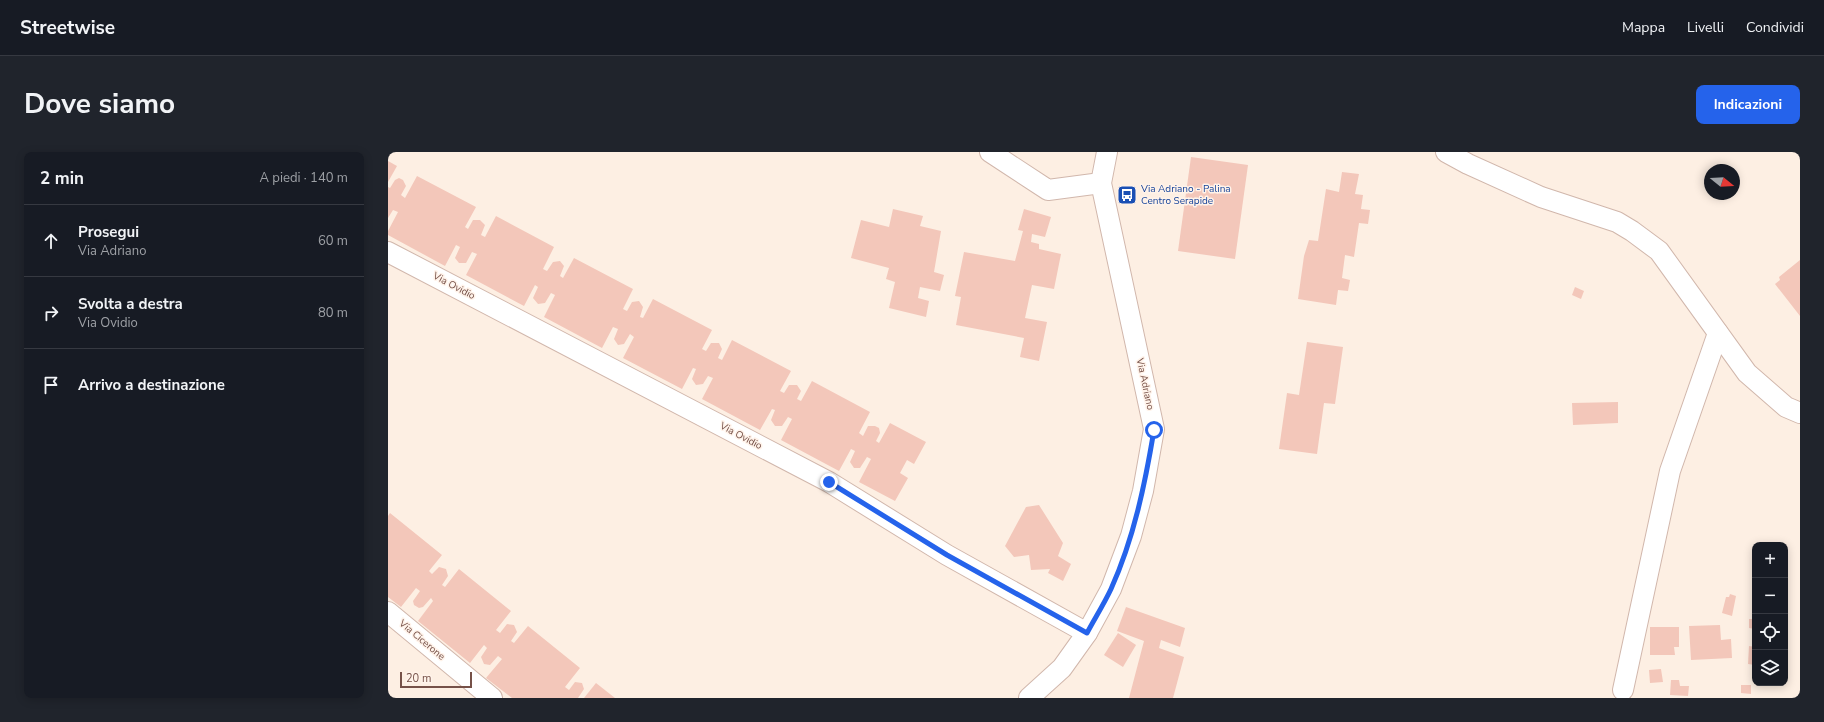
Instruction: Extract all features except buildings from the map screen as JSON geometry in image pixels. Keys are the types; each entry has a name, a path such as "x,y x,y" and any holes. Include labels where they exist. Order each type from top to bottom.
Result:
{"street":[{"path":"990,152 1048,190 1101,183"},
{"name":"Via Adriano","path":"1087,633 1111,589 1131,536 1143,492 1154,430 1101,183 1107,152"},
{"path":"1446,152 1468,164 1541,197 1617,222 1632,231 1659,251 1747,373 1786,407 1800,414"},
{"name":"Via Ovidio","path":"388,252 829,482 947,555 1087,633"},
{"path":"1623,690 1670,471 1718,333"},
{"name":"Via Cicerone","path":"388,612 492,698"},
{"path":"1029,698 1062,668 1087,633"}],"place":[{"name":"Via Adriano - Palina Centro Serapide","path":"1127,195"}],"route":[{"path":"829,482 947,555 1087,633 1111,589 1131,536 1143,492 1154,430"}]}
